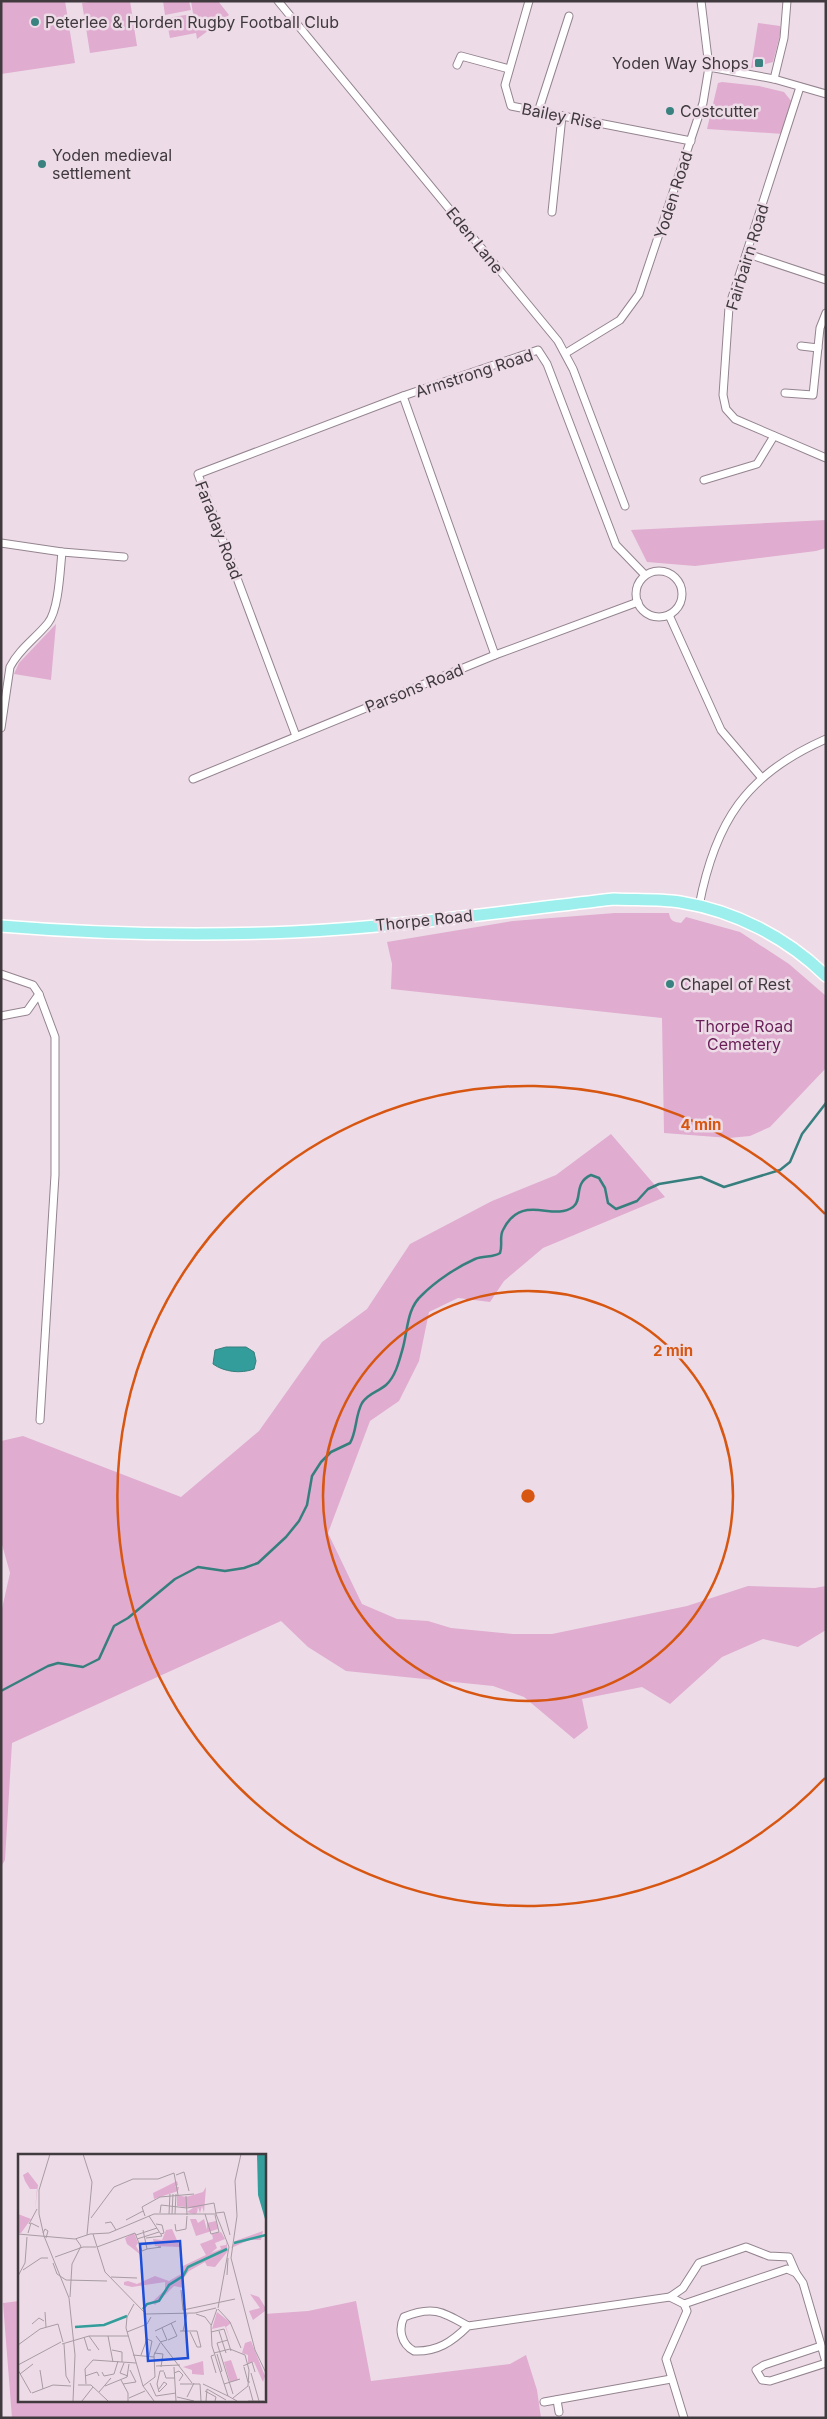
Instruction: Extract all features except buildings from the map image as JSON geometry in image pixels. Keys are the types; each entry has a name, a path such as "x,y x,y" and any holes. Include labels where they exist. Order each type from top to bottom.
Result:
{"main road":[{"name":"Thorpe Road","path":"1,926 88,933 166,935 293,932 614,900 678,902 728,914 762,930 809,959 826,976"}],"street":[{"name":"Eden Lane","path":"278,1 566,353 625,506"},
{"name":"Bailey Rise","path":"529,1 505,85 511,106 691,141"},
{"name":"Yoden Road","path":"566,353 620,320 640,294 703,103 709,67 701,1"},
{"path":"774,79 784,38 787,1"},
{"path":"538,112 569,16"},
{"path":"457,65 461,56 509,69"},
{"path":"709,67 774,79 826,94"},
{"name":"Fairbairn Road","path":"800,87 748,254 729,307 723,395 726,409 735,419 826,458"},
{"path":"552,212 562,116"},
{"path":"748,254 826,280"},
{"path":"785,393 813,395 820,328 826,313"},
{"path":"801,346 818,348"},
{"name":"Armstrong Road","path":"495,655 403,396 538,350 547,364 616,545 645,575"},
{"name":"Faraday Road","path":"296,736 198,474 403,396"},
{"path":"704,480 758,464 774,436"},
{"path":"1,543 62,552 124,557"},
{"path":"1,728 10,667 15,657 49,622 54,612 62,552"},
{"path":"656,571 664,571 678,580 682,596 680,604 669,615 653,616 646,613 638,602 636,590 645,575 656,571"},
{"name":"Parsons Road","path":"193,779 495,655 638,602"},
{"path":"669,615 722,730 761,777"},
{"path":"699,906 714,845 738,804 761,777 800,750 826,739"},
{"path":"1,974 33,985 39,994 55,1037 55,1175 40,1420"},
{"path":"1,1016 27,1011 39,994"},
{"path":"468,2326 440,2311 414,2313 404,2317 401,2336 408,2348 414,2351 431,2350 442,2347 468,2326 670,2297 683,2288 699,2262 746,2246 769,2256 789,2256 796,2273 803,2283 826,2363 770,2381 762,2380 756,2370 764,2365 821,2346"},
{"path":"684,2304 787,2269 796,2273"},
{"path":"670,2297 684,2304 687,2311 666,2359 684,2418"},
{"path":"544,2402 671,2379"},
{"path":"557,2400 559,2412"}],"green space":[{"name":"Peterlee & Horden Rugby Football Club","path":"1,1 65,1 75,63 1,74"},
{"path":"130,1 137,46 90,53 82,3"},
{"path":"163,1 189,1 191,10 165,15"},
{"path":"191,1 218,1 229,15 197,39 196,33 170,38 166,18 192,14 196,32"},
{"path":"758,23 780,26 781,31 773,62 751,68"},
{"path":"718,83 759,86 784,92 792,102 783,134 707,129"},
{"path":"826,520 826,548 816,551 695,566 647,562 631,530"},
{"path":"56,624 51,680 14,674 19,663"},
{"name":"Thorpe Road Cemetery","path":"615,913 669,913 671,919 676,922 681,923 686,917 740,932 789,964 826,996 826,1068 770,1127 750,1136 729,1138 664,1133 662,1018 391,989 392,964 387,942 513,921"},
{"path":"611,1134 665,1197 543,1248 504,1281 490,1302 458,1298 429,1312 419,1361 399,1401 370,1421 328,1533 362,1604 397,1619 428,1621 451,1628 513,1634 552,1634 687,1606 748,1586 815,1588 826,1586 826,1630 798,1647 763,1639 722,1657 670,1704 642,1687 582,1699 588,1728 574,1739 524,1697 493,1686 346,1671 308,1647 281,1621 12,1743 5,1860 1,1867 1,1613 10,1573 1,1541 1,1441 23,1436 181,1497 259,1431 322,1342 367,1309 410,1244 492,1201 556,1175"},
{"path":"18,2301 18,2402 265,2402 265,2314 308,2311 356,2301 371,2381 510,2364 526,2355 537,2390 541,2418 12,2418 3,2303"}],"water":[{"path":"226,1347 246,1347 254,1352 256,1361 254,1369 233,1371 222,1369 213,1364 215,1350"}],"waterway":[{"path":"1,1691 48,1666 58,1663 83,1667 99,1659 114,1626 128,1618 175,1579 198,1567 225,1571 244,1568 258,1563 286,1537 299,1521 307,1505 312,1476 321,1462 331,1452 350,1443 354,1434 358,1413 364,1400 386,1385 392,1378 401,1355 410,1314 417,1301 434,1285 461,1266 478,1258 500,1253 503,1230 519,1212 528,1210 556,1212 565,1211 573,1207 576,1204 582,1182 591,1175 599,1178 605,1188 608,1203 616,1209 637,1201 648,1189 659,1184 701,1177 724,1187 780,1170 790,1162 802,1134 826,1103"}],"place":[{"name":"Peterlee & Horden Rugby Football Club","path":"35,22"},
{"name":"Yoden Way Shops","path":"759,63"},
{"name":"Costcutter","path":"670,111"},
{"name":"Yoden medieval settlement","path":"42,164"},
{"name":"Chapel of Rest","path":"670,984"}]}
